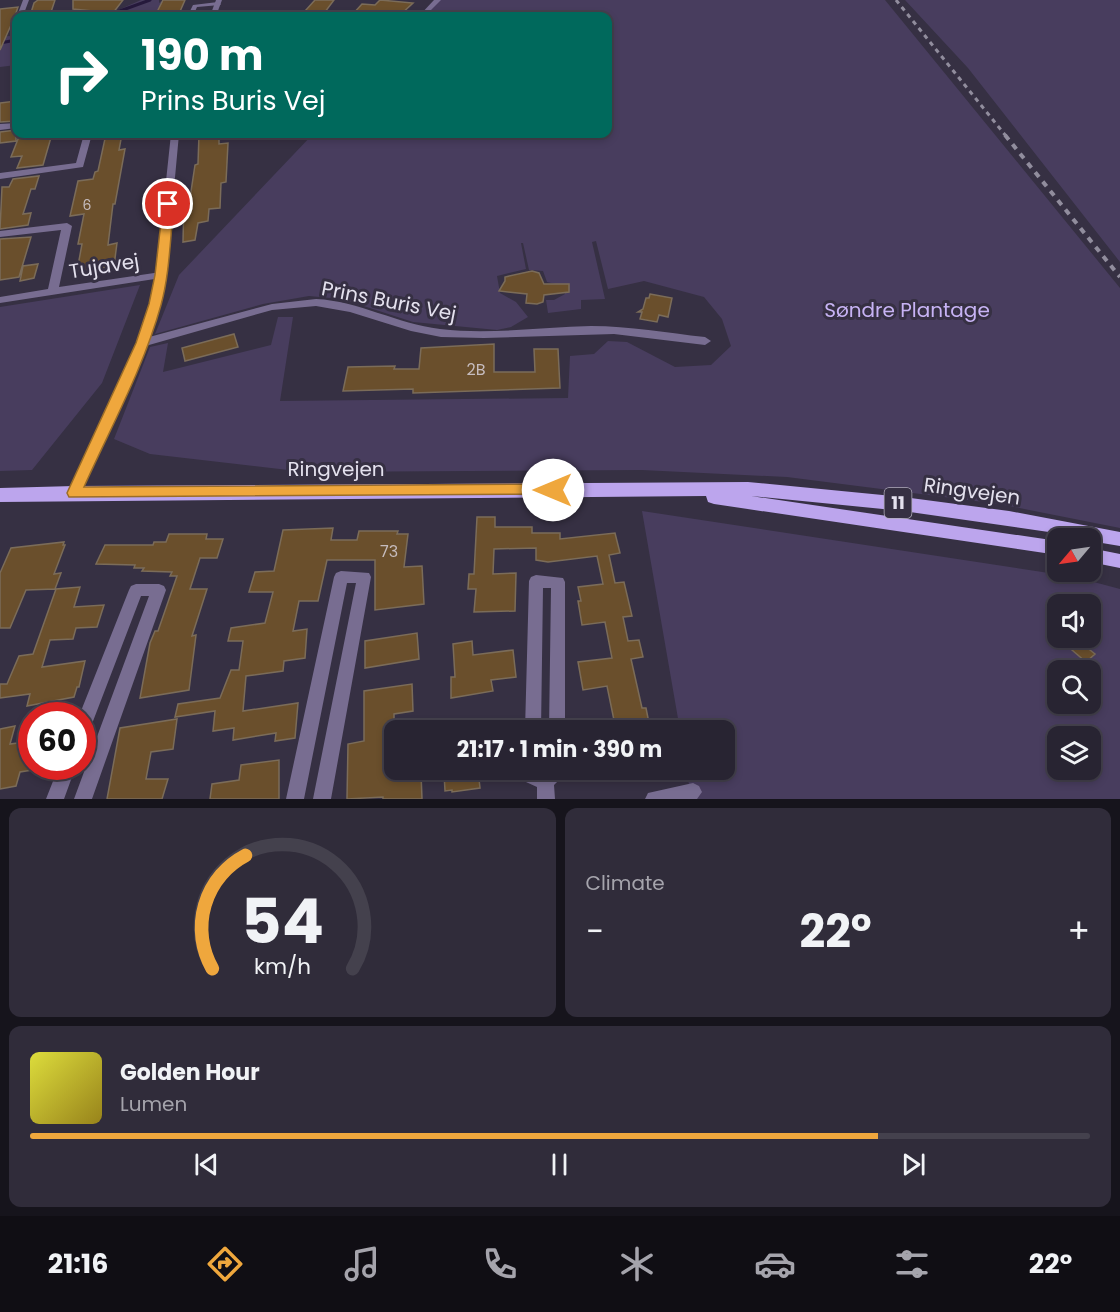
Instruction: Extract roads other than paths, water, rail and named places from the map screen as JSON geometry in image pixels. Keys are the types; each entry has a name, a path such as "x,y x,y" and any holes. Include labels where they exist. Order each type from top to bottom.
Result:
{"main road":[{"name":"Ringvejen","path":"0,495 748,489 891,502 1009,518 1120,539"},
{"name":"Ringvejen","path":"673,491 1047,546"},
{"path":"1101,551 1120,553"},
{"path":"1101,557 1120,561"}],"street":[{"path":"426,12 438,0"},
{"path":"0,176 80,165 87,138"},
{"path":"74,493 142,343 155,304 161,275 175,138"},
{"name":"Tujavej","path":"0,234 67,226 52,292"},
{"name":"Tujavej","path":"0,300 161,275"},
{"name":"Prins Buris Vej","path":"142,343 272,307 322,303 439,333 469,335 615,330 705,341"},
{"path":"295,799 341,577 364,577 322,799"},
{"path":"533,720 536,581 558,582 557,720"},
{"path":"92,702 136,590 159,590 96,763"},
{"path":"55,799 62,780"},
{"path":"83,799 90,780"},
{"path":"654,799 693,792"}],"lane":[{"path":"196,3 219,2"}],"waterway":[{"path":"117,12 150,0"},
{"path":"0,43 12,41"}],"railway":[{"path":"896,0 1006,136"},
{"path":"1005,135 1120,277"}],"park label":[{"name":"Søndre Plantage","path":"907,310"}]}
